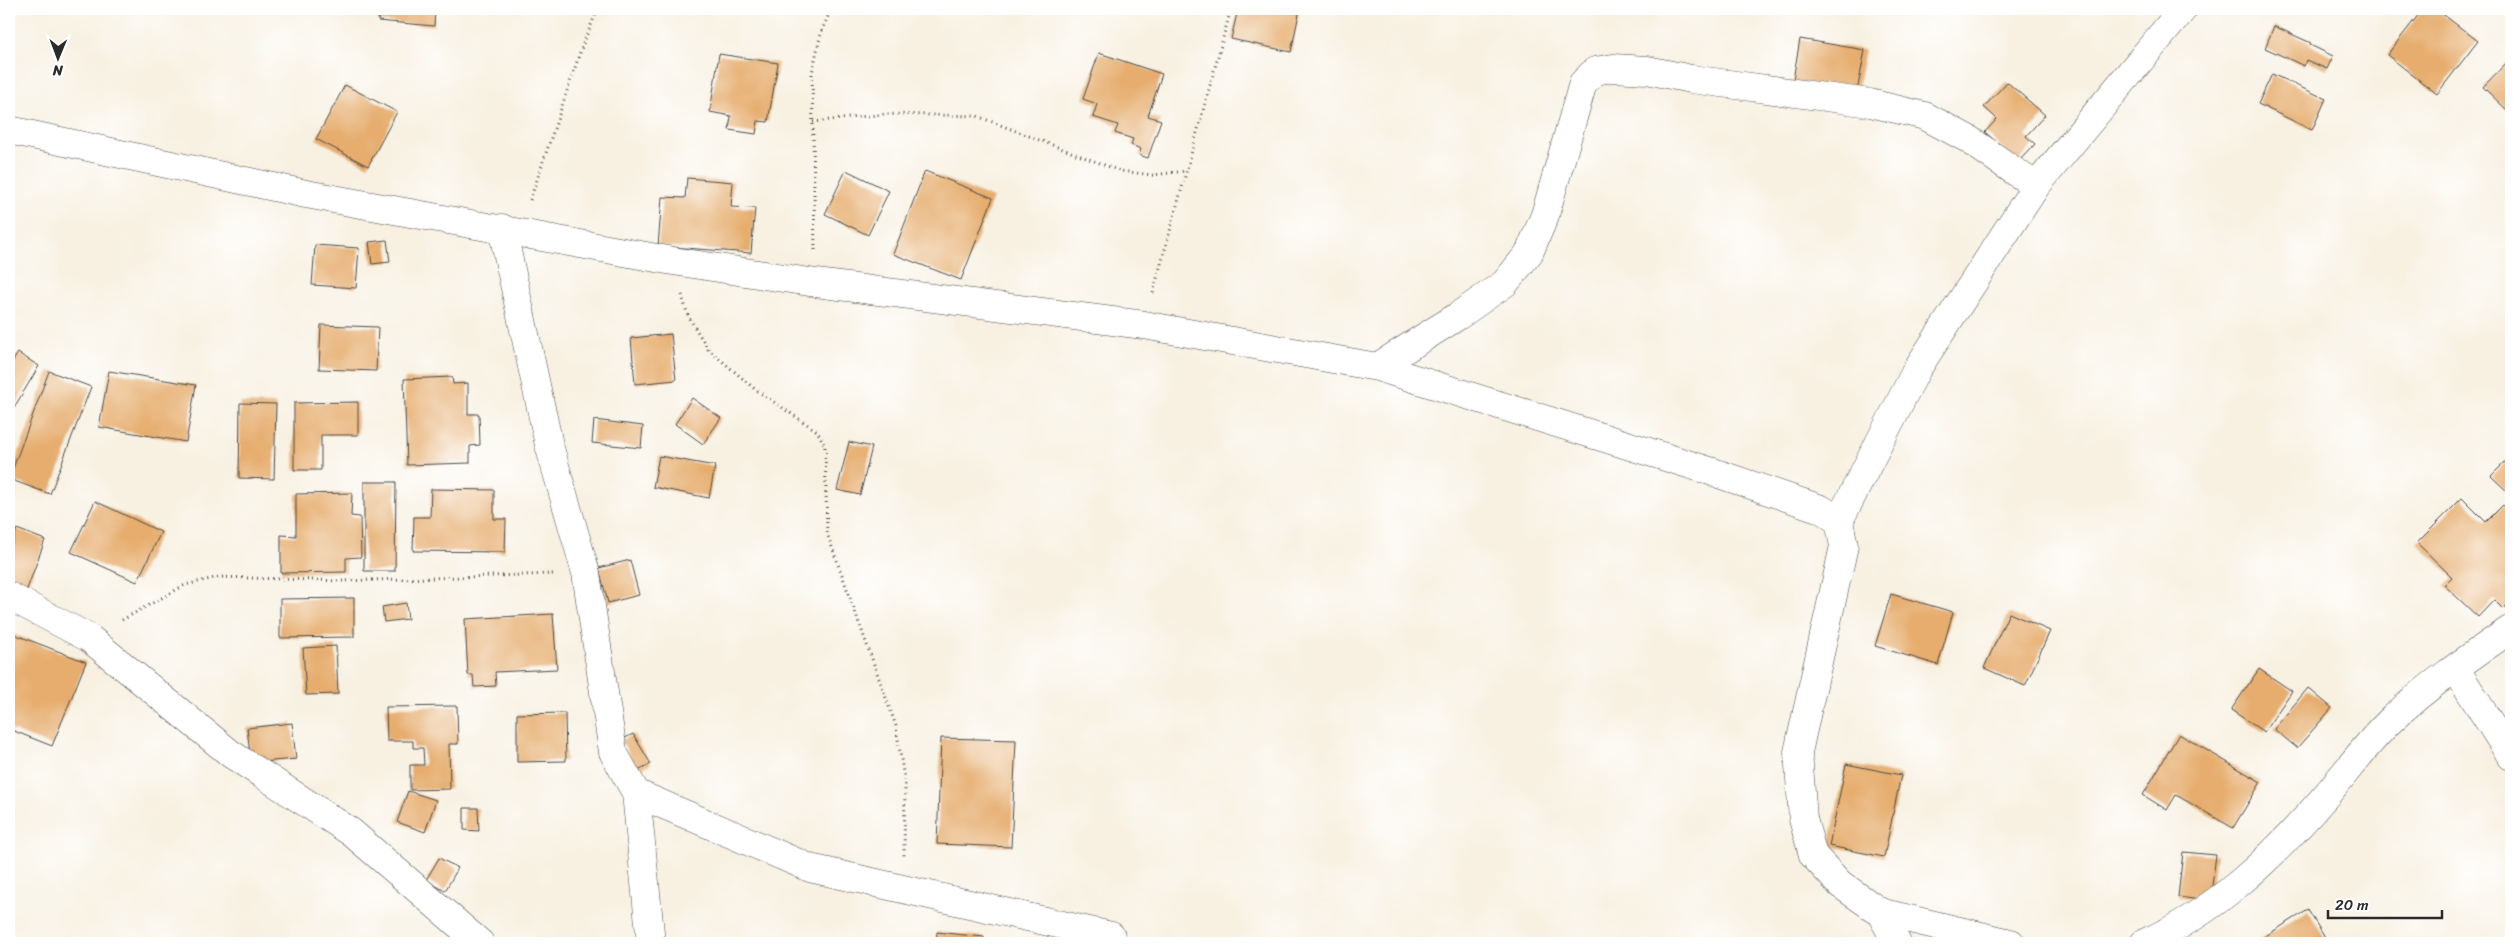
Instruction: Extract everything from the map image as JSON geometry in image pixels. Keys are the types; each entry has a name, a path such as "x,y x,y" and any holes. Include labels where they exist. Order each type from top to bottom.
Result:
{"street":[{"path":"2010,943 1880,912 1840,884 1813,855 1803,819 1798,752 1831,612 1844,546 1839,520 1917,369 2036,186 2183,9"},
{"path":"1377,367 1458,316 1505,283 1530,253 1545,215 1582,83 1595,72 1613,68 1647,70 1691,79 1870,103 1925,116 1968,139 2036,186"},
{"path":"9,130 306,194 673,261 816,283 1144,325 1377,367 1710,471 1821,509 1839,520"},
{"path":"511,230 549,445 586,573 613,752 636,793 651,943"},
{"path":"9,596 89,638 231,754 351,832 480,943"},
{"path":"2144,943 2165,934 2214,904 2257,868 2320,803 2391,721 2455,668 2511,629"},
{"path":"2455,668 2507,740"},
{"path":"636,793 810,868 1111,936"},
{"path":"1880,912 1897,943"}],"path":[{"path":"511,230 598,9"},
{"path":"816,283 812,73 821,33 831,9"},
{"path":"1144,325 1231,9"},
{"path":"813,122 886,114 977,116 1120,171 1153,175 1186,172"},
{"path":"673,261 688,316 708,348 756,390 817,431 825,446 827,533 896,726 905,785 903,889"},
{"path":"89,638 185,585 219,577 343,581 586,573"}],"building":[{"path":"379,9 435,9 434,26 378,21"},
{"path":"1238,9 1300,9 1291,52 1231,39"},
{"path":"2423,9 2436,9 2478,41 2437,94 2387,55"},
{"path":"2274,26 2311,43 2310,45 2333,56 2327,69 2306,60 2304,66 2265,48"},
{"path":"1800,39 1865,50 1856,97 1792,86"},
{"path":"1099,53 1162,74 1148,116 1161,120 1148,158 1139,155 1141,149 1131,145 1133,139 1115,133 1118,125 1093,117 1097,104 1083,99"},
{"path":"719,54 778,63 768,122 758,121 756,134 729,130 731,116 710,112"},
{"path":"2508,61 2511,64 2511,114 2483,87"},
{"path":"2272,74 2326,99 2312,130 2258,104"},
{"path":"2007,82 2045,115 2026,136 2035,144 2018,162 1985,132 1997,119 1984,107"},
{"path":"345,85 397,112 368,166 316,139"},
{"path":"846,170 889,191 868,235 825,214"},
{"path":"925,171 993,198 961,280 893,254"},
{"path":"687,178 733,182 731,207 755,208 751,253 658,246 662,197 685,198"},
{"path":"387,240 390,262 372,264 369,242"},
{"path":"315,245 359,248 356,288 312,285"},
{"path":"321,325 378,327 376,371 319,369"},
{"path":"671,334 676,380 635,384 631,338"},
{"path":"18,353 39,366 9,416 9,367"},
{"path":"49,371 91,387 50,494 9,479"},
{"path":"109,371 196,385 186,442 99,427"},
{"path":"452,377 453,384 468,383 468,414 479,414 480,445 470,446 470,463 407,465 404,379"},
{"path":"692,398 721,418 703,444 675,424"},
{"path":"358,402 358,435 321,435 321,470 294,470 294,403"},
{"path":"240,403 276,404 274,479 239,478"},
{"path":"594,420 643,426 641,448 592,443"},
{"path":"849,442 872,447 860,495 837,490"},
{"path":"659,456 715,466 709,498 653,487"},
{"path":"2507,460 2511,464 2511,495 2491,476"},
{"path":"364,482 396,482 395,571 364,571"},
{"path":"431,489 494,490 494,519 506,519 505,552 413,551 414,517 430,517"},
{"path":"352,493 351,516 360,517 361,557 346,558 346,572 281,573 281,535 296,536 296,494"},
{"path":"2462,498 2486,522 2503,505 2511,513 2511,600 2503,609 2494,600 2478,617 2444,585 2452,577 2417,543"},
{"path":"95,501 161,532 137,582 71,552"},
{"path":"17,529 45,540 26,592 9,585 9,552"},
{"path":"630,560 639,595 608,603 599,568"},
{"path":"1891,594 1953,612 1938,665 1875,646"},
{"path":"354,598 354,637 280,638 280,599"},
{"path":"406,603 408,619 384,622 382,607"},
{"path":"2009,613 2050,631 2025,686 1984,668"},
{"path":"553,614 557,669 495,672 496,686 474,687 473,675 468,675 465,619"},
{"path":"11,633 86,662 52,746 9,729 9,638"},
{"path":"336,646 338,694 306,695 303,648"},
{"path":"2259,669 2292,691 2264,732 2231,710"},
{"path":"2308,688 2332,708 2297,748 2274,729"},
{"path":"457,706 458,744 449,744 450,789 410,790 410,765 424,765 423,748 413,748 413,741 387,741 386,707"},
{"path":"565,713 566,761 517,762 517,714"},
{"path":"292,723 296,759 251,763 247,728"},
{"path":"633,734 651,764 638,771 621,740"},
{"path":"2179,734 2261,782 2233,828 2176,795 2167,810 2143,795"},
{"path":"941,738 1016,740 1011,847 937,844"},
{"path":"1846,764 1901,775 1884,857 1829,846"},
{"path":"408,791 436,800 425,832 397,822"},
{"path":"464,808 478,808 479,831 464,830"},
{"path":"2183,852 2216,855 2210,901 2178,897"},
{"path":"439,858 458,868 445,891 426,880"},
{"path":"2308,910 2328,943 2254,943"},
{"path":"937,932 984,937 983,943 936,943"}]}
